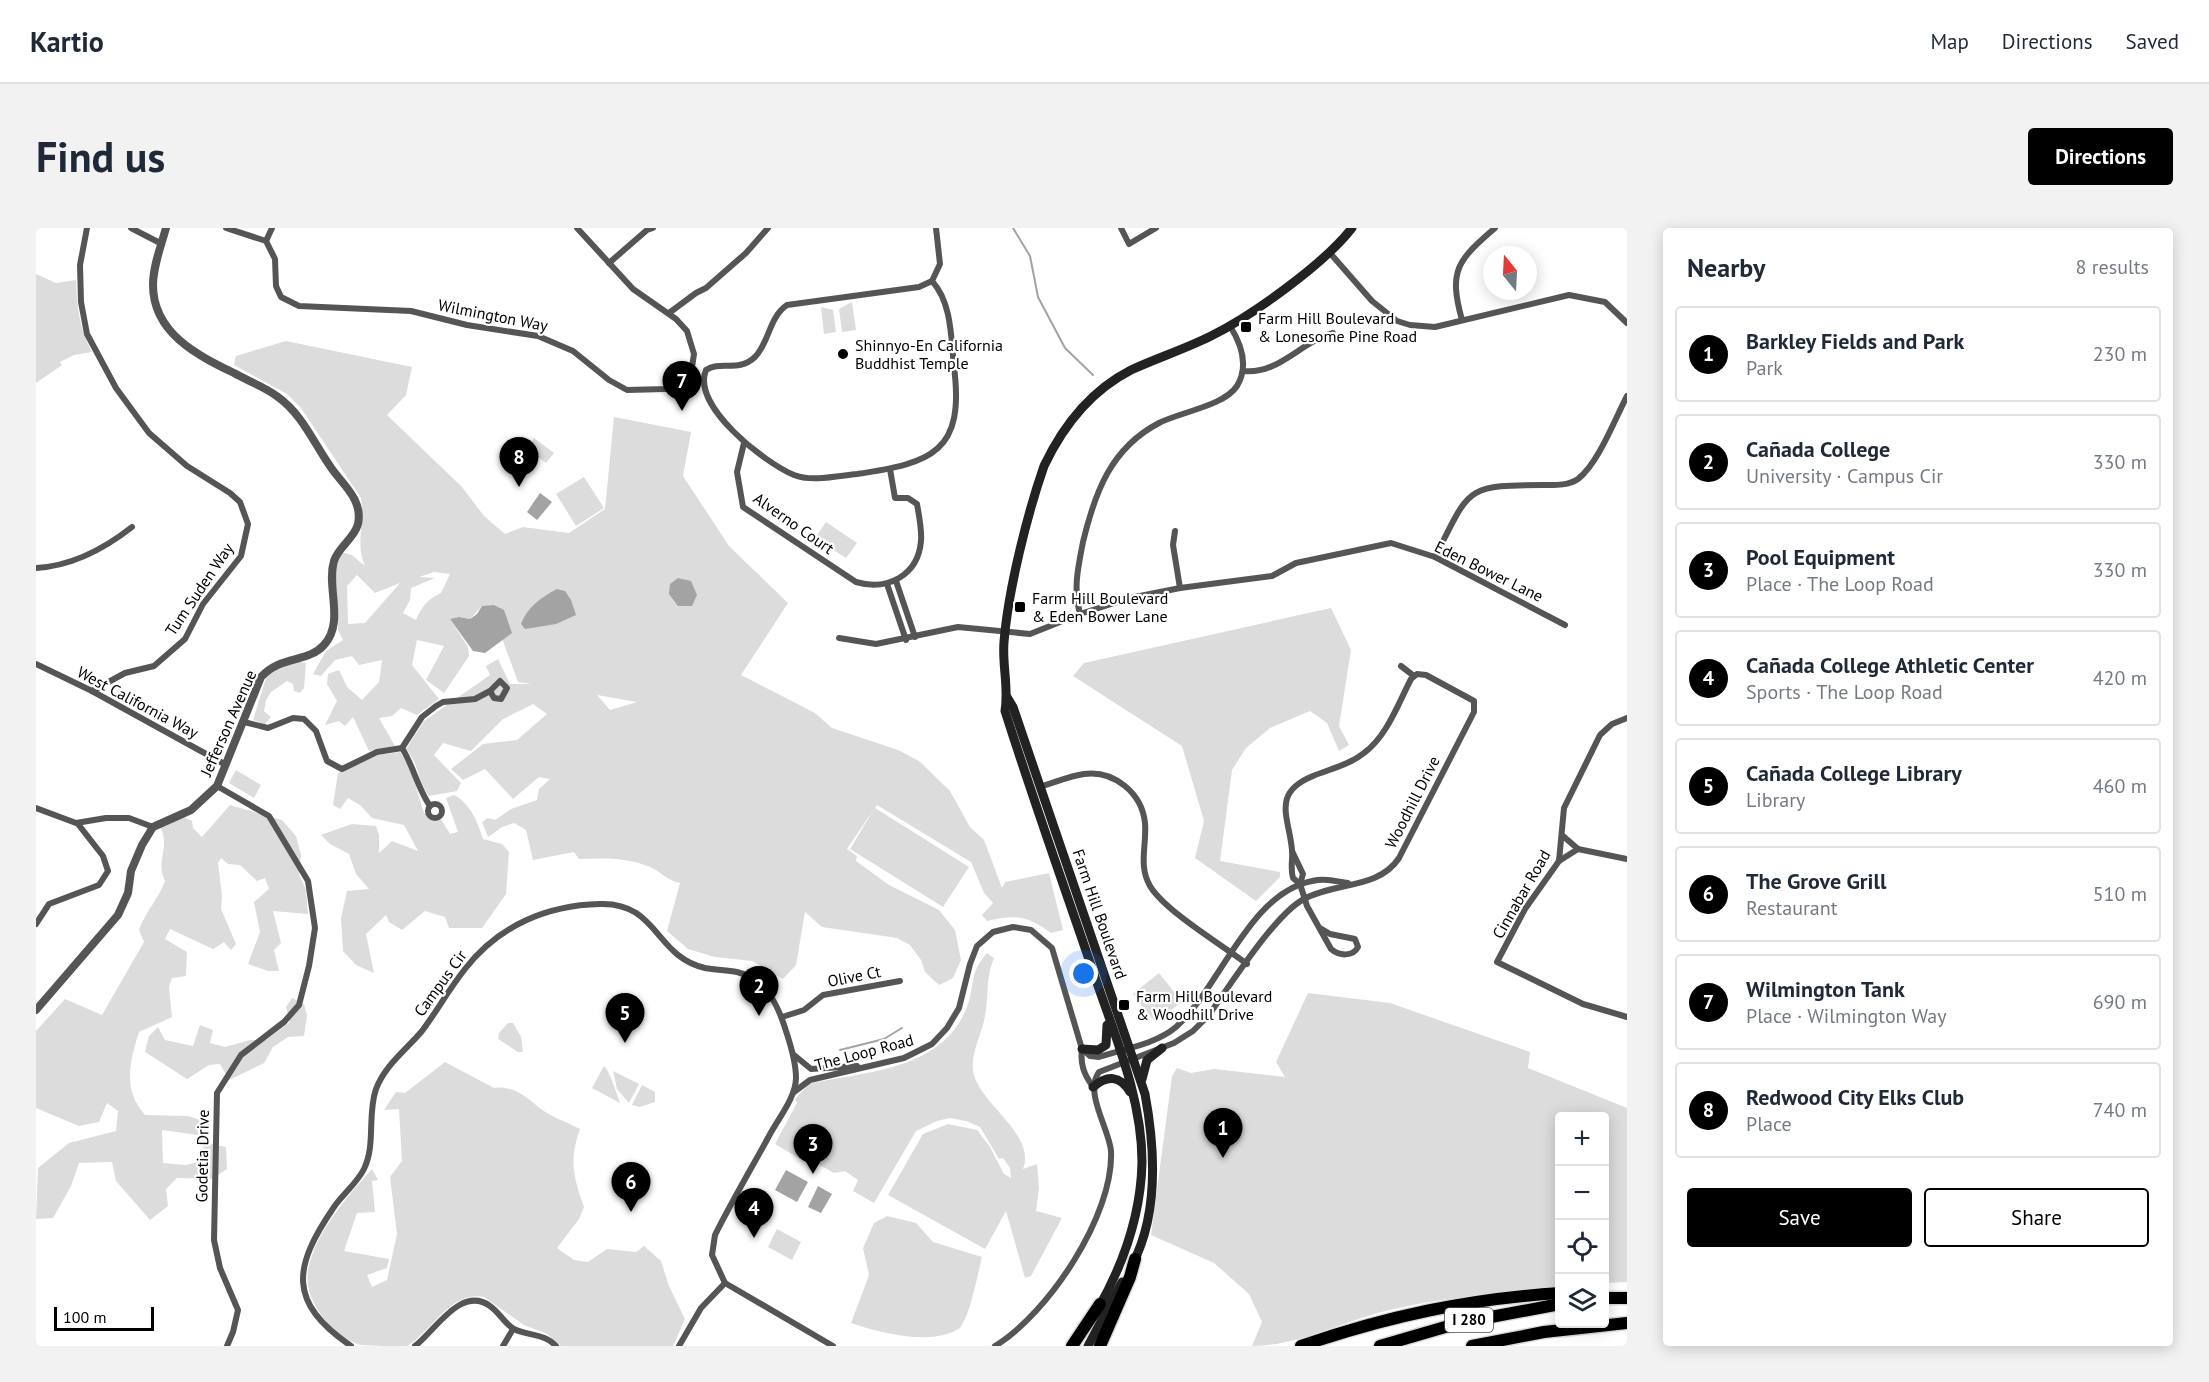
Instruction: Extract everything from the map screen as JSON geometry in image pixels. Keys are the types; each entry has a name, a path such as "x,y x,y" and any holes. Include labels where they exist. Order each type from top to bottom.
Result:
{"highway":[{"path":"1100,1346 1130,1277 1135,1259"},
{"path":"1301,1346 1408,1313 1471,1302 1555,1294"},
{"path":"1609,1298 1627,1298"},
{"path":"1072,1346 1100,1304"},
{"name":"I 280","path":"1380,1346 1459,1323 1555,1305"},
{"name":"I 280","path":"1472,1346 1544,1332 1627,1323"}],"main road":[{"name":"Farm Hill Boulevard","path":"1077,1346 1124,1257 1136,1216 1142,1164 1137,1112 1124,1062 1005,711 1007,698 1003,664 1005,632 1037,484 1052,449 1064,429 1089,399 1115,380 1230,326 1330,253 1352,228"},
{"name":"Farm Hill Boulevard","path":"1007,698 1013,707 1142,1081 1151,1132 1152,1176 1144,1229 1135,1259 1088,1346"},
{"path":"1082,1049 1098,1050 1108,1040 1103,1002"},
{"path":"1142,1081 1147,1060 1162,1047"},
{"path":"1093,1087 1108,1078 1119,1080 1128,1089 1137,1112"}],"street":[{"name":"Tum Suden Way","path":"87,228 80,265 81,302 87,334 116,388 149,433 187,466 240,502 248,524 241,556 203,604 185,639 154,666 125,672 92,691"},
{"path":"131,228 162,244"},
{"name":"Jefferson Avenue","path":"153,826 191,810 217,786 261,677 268,669 287,660 315,653 326,643 333,630 334,559 352,538 358,523 357,501 331,468 303,421 277,396 196,355 169,332 162,319 153,286 166,228"},
{"path":"226,228 266,241 272,228"},
{"name":"Wilmington Way","path":"266,241 275,258 276,286 281,297 290,303 299,306 411,311 467,325 537,336 573,351 609,380 627,390 665,389 681,381 692,367 692,343 687,332 669,313 633,289 577,228"},
{"path":"609,263 647,230 653,228"},
{"path":"669,313 706,288 746,253 768,228"},
{"path":"932,281 943,294 946,306 958,399 956,414 948,434 934,452 908,466 805,478 793,475 744,443 729,429 708,392 705,372 709,367 731,368 753,358 760,350 779,312 787,305 919,286 932,281 940,264 936,228"},
{"path":"1121,228 1129,244 1156,228"},
{"path":"1462,320 1456,298 1456,272 1468,251 1495,228"},
{"path":"1330,253 1372,301 1397,321 1410,325 1435,327 1569,295 1580,295 1605,302 1627,323"},
{"path":"1080,614 1075,595 1075,578 1093,501 1113,461 1128,446 1160,423 1222,398 1236,387 1243,372 1244,358 1230,326"},
{"path":"1243,372 1267,370 1321,336 1333,333"},
{"path":"1435,557 1465,499 1475,493 1497,486 1554,485 1577,480 1587,470 1627,396"},
{"name":"Alverno Court","path":"744,443 736,472 741,502 747,511 856,582 879,586 896,581"},
{"path":"890,469 895,498 908,498 917,504 921,539 913,566 896,581 915,637"},
{"path":"36,568 47,568 98,552 132,527"},
{"path":"1175,531 1173,545 1180,588"},
{"name":"Eden Bower Lane","path":"839,638 876,644 906,640 958,627 1030,634 1080,614 1130,598 1180,588 1272,576 1296,563 1391,543 1435,557 1565,625"},
{"path":"887,584 906,640"},
{"name":"West California Way","path":"36,664 92,691 226,765"},
{"path":"1401,666 1414,676 1426,675 1470,698 1475,708 1484,707"},
{"path":"1300,884 1293,878 1292,851 1284,808 1288,795 1303,780 1352,761 1373,745 1414,676"},
{"path":"244,722 268,728 293,718 304,719 315,731 327,761 342,769 377,752 402,748 422,717 443,702 475,699 490,691"},
{"name":"Woodhill Drive","path":"1124,1062 1184,1038 1208,1016 1287,911 1304,899 1380,876 1394,865 1475,708"},
{"name":"Cinnabar Road","path":"1627,718 1612,724 1600,735 1564,808 1559,861 1525,909 1497,962 1583,1004 1627,1017"},
{"path":"402,748 414,766 420,792 430,806"},
{"path":"1040,787 1074,776 1095,774 1117,780 1127,787 1143,813 1145,831 1143,860 1151,887 1165,903 1247,964"},
{"name":"Godetia Drive","path":"217,786 269,816 308,881 315,927 309,966 299,1005 284,1022 241,1055 218,1093 214,1240 220,1268 238,1310 227,1346"},
{"path":"36,808 78,824 103,856 108,871 99,885 49,904 36,924"},
{"path":"36,1010 118,915 128,893 131,871 153,826 129,818 106,818 78,824"},
{"path":"1563,836 1578,849 1627,859"},
{"path":"1559,861 1578,849"},
{"path":"1292,851 1303,874 1300,884 1304,899 1320,928 1333,951 1349,955 1358,947 1351,937 1330,934 1320,928"},
{"name":"Woodhill Drive","path":"1082,1049 1090,1056 1099,1057 1158,1038 1175,1028 1269,905 1300,884 1318,880 1352,884"},
{"name":"Campus Cir","path":"351,1346 318,1320 308,1304 303,1286 307,1259 334,1207 365,1167 371,1139 373,1099 383,1074 429,1021 468,965 499,934 531,918 556,910 600,904 620,905 643,916 674,953 688,962 709,969 735,972 756,980 774,1000 794,1055 796,1078 791,1096"},
{"name":"The Loop Road","path":"791,1096 799,1086 810,1080 914,1054 940,1036 959,1008 977,946 993,932 1013,927 1031,930 1052,948 1082,1049 1080,1062 1084,1075 1093,1087"},
{"name":"Olive Ct","path":"782,1017 804,1010 823,995 900,981"},
{"path":"794,1055 811,1069 861,1066"},
{"path":"995,1346 1030,1319 1054,1292 1073,1261 1102,1202 1109,1181 1110,1148 1093,1087 1099,1072 1124,1062"},
{"path":"791,1096 713,1242 714,1264 725,1283 833,1346"},
{"path":"679,1346 701,1308 725,1283"},
{"path":"415,1346 454,1309 468,1301 491,1306 513,1329 542,1336 556,1346"},
{"path":"503,1346 513,1329"}],"shaded area":[{"path":"36,274 56,283 76,280 84,335 92,352 74,355 60,362 62,365 36,383"},
{"path":"852,302 856,330 842,332 839,309"},
{"path":"821,307 833,310 836,332 824,334"},
{"path":"286,341 412,367 406,395 387,415 462,487 484,516 505,534 523,527 569,533 605,509 614,417 691,432 683,476 729,546 788,603 741,675 815,713 832,728 898,750 919,761 950,791 970,827 984,840 1002,888 1005,882 1049,873 1063,930 1051,933 1028,920 1013,917 987,921 982,915 993,903 984,893 971,862 877,805 875,808 969,867 943,907 850,849 874,809 847,849 857,856 856,861 889,885 939,910 955,930 961,960 953,978 939,985 925,972 921,960 910,945 897,938 822,927 805,912 796,965 783,979 752,961 715,957 688,949 667,931 680,883 641,864 606,858 579,859 574,852 533,860 526,830 514,823 502,827 488,837 482,822 488,818 495,820 511,809 537,800 539,789 550,779 539,777 513,799 485,769 463,780 451,769 483,744 517,740 547,714 533,704 503,719 471,751 443,743 434,755 461,783 457,791 429,796 414,761 406,749 424,721 490,675 486,666 498,659 510,684 531,684 518,682 490,606 482,606 470,619 459,617 450,619 468,647 469,656 444,693 426,680 444,646 417,640 412,665 439,699 417,715 401,708 392,716 379,718 395,746 369,751 353,717 345,726 339,721 325,725 337,701 327,684 328,674 339,670 347,687 362,700 379,682 382,660 359,665 352,656 335,660 321,676 313,674 326,651 343,640 338,630 335,566 341,552 352,555 365,566 360,541 361,498 301,408 287,394 234,365 236,356","holes":["434,572 450,574 441,593 426,604 416,620 403,613 410,600 411,588 435,578 419,577","357,575 375,593 400,583 365,623 348,624 347,586","597,695 637,702 610,710"]},
{"path":"534,438 554,453 546,463 527,448"},
{"path":"584,477 604,508 576,526 556,494"},
{"path":"540,493 552,502 537,520 527,512"},
{"path":"826,522 857,543 846,558 815,538"},
{"path":"678,578 691,581 697,595 692,606 678,606 669,594 670,584"},
{"path":"557,589 565,591 576,615 556,624 525,629 521,624 527,612"},
{"path":"494,605 504,610 512,633 485,653 473,651 450,619 459,617 470,619 482,606"},
{"path":"1331,608 1351,650 1339,726 1349,745 1339,751 1327,723 1310,711 1270,728 1246,748 1232,770 1220,861 1280,872 1280,877 1256,901 1195,858 1204,821 1182,746 1073,676 1084,663"},
{"path":"297,661 306,663 304,688 300,693 294,691 293,684 287,681 271,692 266,700 264,711 271,717 265,724 253,720 267,675 274,669"},
{"path":"400,752 410,767 424,813 441,819 450,834 458,832 446,798 454,795 469,809 483,839 502,844 509,852 506,894 482,928 449,928 445,917 425,911 402,930 389,922 386,915 366,934 374,973 356,965 343,951 341,918 347,891 369,889 356,874 349,854 330,844 321,835 352,824 376,826 379,835 379,853 392,841 418,851 404,825 372,818 360,805 348,798 340,809 333,805 338,773 379,755"},
{"path":"236,770 261,785 254,798 229,783"},
{"path":"230,805 282,820 296,836 301,855 299,874 306,890 308,914 273,911 281,943 274,950 279,971 268,971 248,964 260,932 254,902 269,889 265,878 257,881 240,865 228,864 221,858 218,863 222,896 221,909 236,944 231,950 224,942 213,949 170,929 165,939 187,952 186,976 172,978 169,987 172,1017 139,1032 130,1075 133,1095 145,1115 188,1116 209,1123 205,1136 162,1130 163,1163 186,1165 206,1160 202,1142 226,1147 227,1169 212,1179 177,1178 166,1189 168,1206 150,1220 116,1181 112,1162 79,1163 71,1186 53,1218 36,1219 38,1168 69,1143 116,1131 118,1111 107,1103 99,1122 79,1126 36,1108 36,1031 65,999 102,1015 144,942 139,930 165,881 161,867 164,843 161,828 183,817 192,821 193,828 202,837"},
{"path":"987,953 994,958 989,974 984,1021 974,1055 974,1075 987,1098 1022,1144 1025,1156 1023,1169 1037,1164 1039,1188 1036,1211 1062,1218 1031,1276 1025,1278 1006,1211 985,1249 888,1195 923,1134 948,1124 977,1130 990,1147 1004,1174 1011,1178 1010,1168 1003,1158 999,1159 980,1127 950,1118 937,1121 916,1131 874,1203 853,1191 858,1180 845,1171 834,1173 818,1164 814,1167 775,1144 797,1103 795,1099 809,1084 897,1066 937,1047 953,1032 965,1012 974,975"},
{"path":"1159,973 1182,1002 1155,1022 1133,994"},
{"path":"1308,993 1390,1003 1530,1052 1528,1068 1627,1108 1627,1282 1609,1283 1609,1112 1555,1112 1555,1286 1474,1295 1411,1305 1373,1314 1287,1342 1252,1346 1262,1322 1249,1294 1214,1263 1151,1235 1172,1076 1177,1068 1191,1073 1214,1069 1285,1077 1276,1062"},
{"path":"292,998 304,1004 307,1016 304,1036 288,1037 273,1047 264,1063 229,1080 220,1064 209,1065 187,1079 145,1052 149,1036 158,1027 165,1040 193,1046 200,1025 213,1030 210,1043 225,1047 250,1040 266,1040 290,1022 286,1007"},
{"path":"508,1023 513,1023 521,1037 523,1052 518,1052 498,1039 499,1033"},
{"path":"445,1062 494,1088 506,1088 518,1092 541,1110 580,1129 574,1150 574,1168 584,1207 579,1219 557,1248 574,1260 588,1262 607,1249 636,1252 644,1246 661,1261 669,1286 685,1319 673,1346 561,1346 547,1334 524,1325 484,1297 472,1296 452,1305 407,1346 360,1345 339,1333 320,1314 309,1290 307,1278 314,1251 335,1214 372,1169 378,1180 372,1181 375,1212 357,1213 344,1251 389,1259 387,1268 367,1275 372,1287 387,1280 397,1234 390,1177 402,1161 399,1109 384,1110 396,1092 405,1093"},
{"path":"604,1066 611,1078 620,1103 592,1088"},
{"path":"613,1071 639,1084 629,1103 617,1089"},
{"path":"642,1085 655,1092 655,1102 640,1107 632,1105"},
{"path":"786,1170 808,1182 797,1202 775,1190"},
{"path":"818,1186 832,1194 821,1213 808,1207"},
{"path":"887,1216 916,1223 933,1242 982,1257 970,1304 960,1328 949,1333 923,1337 893,1334 851,1323 869,1275 863,1248 874,1223"},
{"path":"777,1229 801,1242 792,1260 768,1247"}],"waterway":[{"path":"1013,228 1030,256 1038,297 1065,348 1093,375"},
{"path":"840,1050 884,1039 902,1028"}],"place":[{"name":"Farm Hill Boulevard & Lonesome Pine Road","path":"1246,327"},
{"name":"Shinnyo-En California Buddhist Temple","path":"843,354"},
{"name":"Wilmington Tank","path":"682,411"},
{"name":"Redwood City Elks Club","path":"519,487"},
{"name":"Farm Hill Boulevard & Eden Bower Lane","path":"1020,607"},
{"name":"Farm Hill Boulevard & Woodhill Drive","path":"1124,1005"},
{"name":"Cañada College","path":"759,1016"},
{"name":"Cañada College Library","path":"625,1043"},
{"name":"Barkley Fields and Park","path":"1223,1158"},
{"name":"Pool Equipment","path":"813,1174"},
{"name":"The Grove Grill","path":"631,1212"},
{"name":"Cañada College Athletic Center","path":"754,1238"}]}
